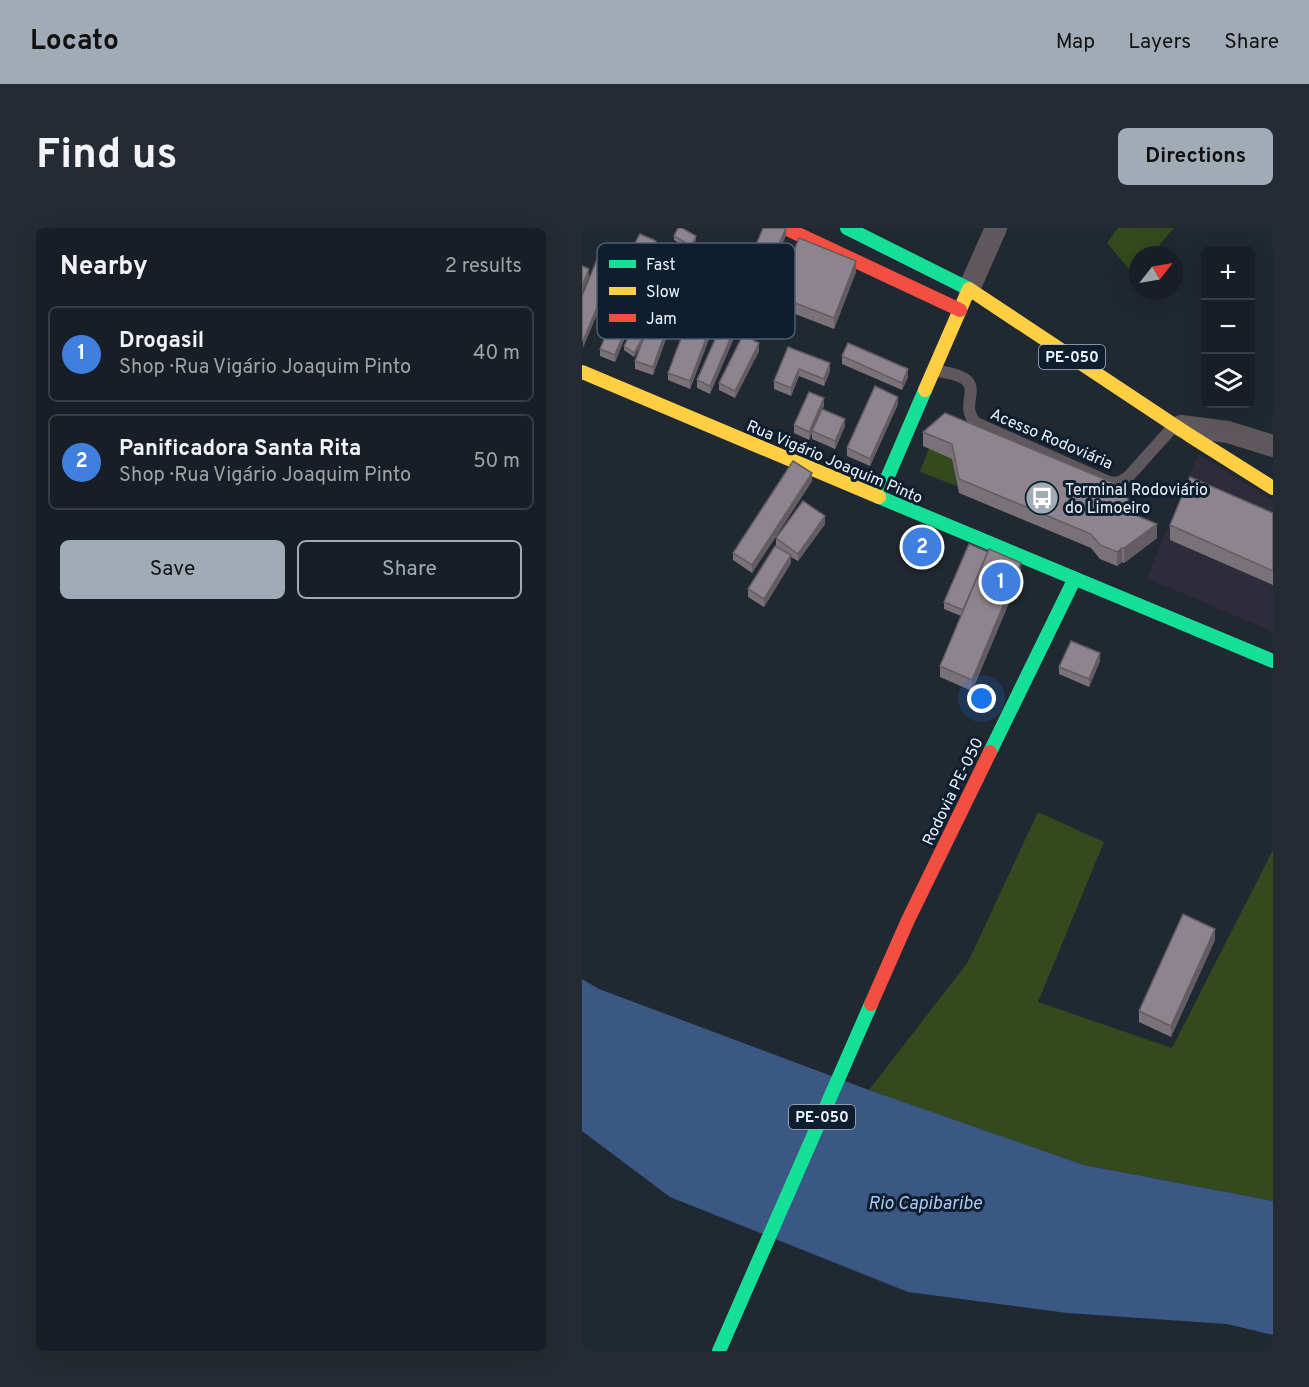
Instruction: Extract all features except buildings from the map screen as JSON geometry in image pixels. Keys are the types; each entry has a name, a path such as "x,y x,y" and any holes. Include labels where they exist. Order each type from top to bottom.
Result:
{"main road":[{"path":"785,228 960,310"},
{"path":"847,228 969,289 879,497"},
{"name":"PE-050","path":"969,289 1174,426 1273,488"},
{"name":"Rua Vigário Joaquim Pinto","path":"582,372 1074,580 1273,661"},
{"name":"Rodovia PE-050","path":"719,1351 908,920 1074,580"}],"street":[{"path":"969,289 996,228"},
{"path":"1174,426 1228,432 1273,446"}],"lane":[{"name":"Acesso Rodoviária","path":"933,370 953,373 968,382 972,388 969,411 976,423 1111,483 1120,482 1128,477 1174,426"}],"shaded area":[{"path":"1198,454 1273,500 1273,632 1147,578"}],"green space":[{"path":"1118,228 1174,228 1159,246 1129,246 1129,269 1107,243"},
{"path":"929,448 952,459 957,486 920,472"},
{"path":"1038,812 1104,842 1038,1002 1172,1048 1273,850 1273,1201 1084,1165 869,1090 968,962"}],"water":[{"name":"Rio Capibaribe","path":"582,979 599,989 869,1090 1084,1165 1273,1201 1273,1335 1227,1324 1067,1313 908,1292 670,1197 582,1131"}],"traffic: fast":[{"path":"847,228 969,289"},
{"path":"925,390 879,497 1273,661"},
{"path":"990,752 1074,580"},
{"path":"719,1351 871,1004"}],"traffic: slow":[{"path":"925,390 969,289 1273,488"},
{"path":"582,372 879,497"}],"traffic: jam":[{"path":"785,228 960,310"},
{"path":"871,1004 908,920 990,752"}],"place":[{"name":"Terminal Rodoviário do Limoeiro","path":"1042,498"},
{"name":"Panificadora Santa Rita","path":"922,547"},
{"name":"Drogasil","path":"1001,582"}]}
